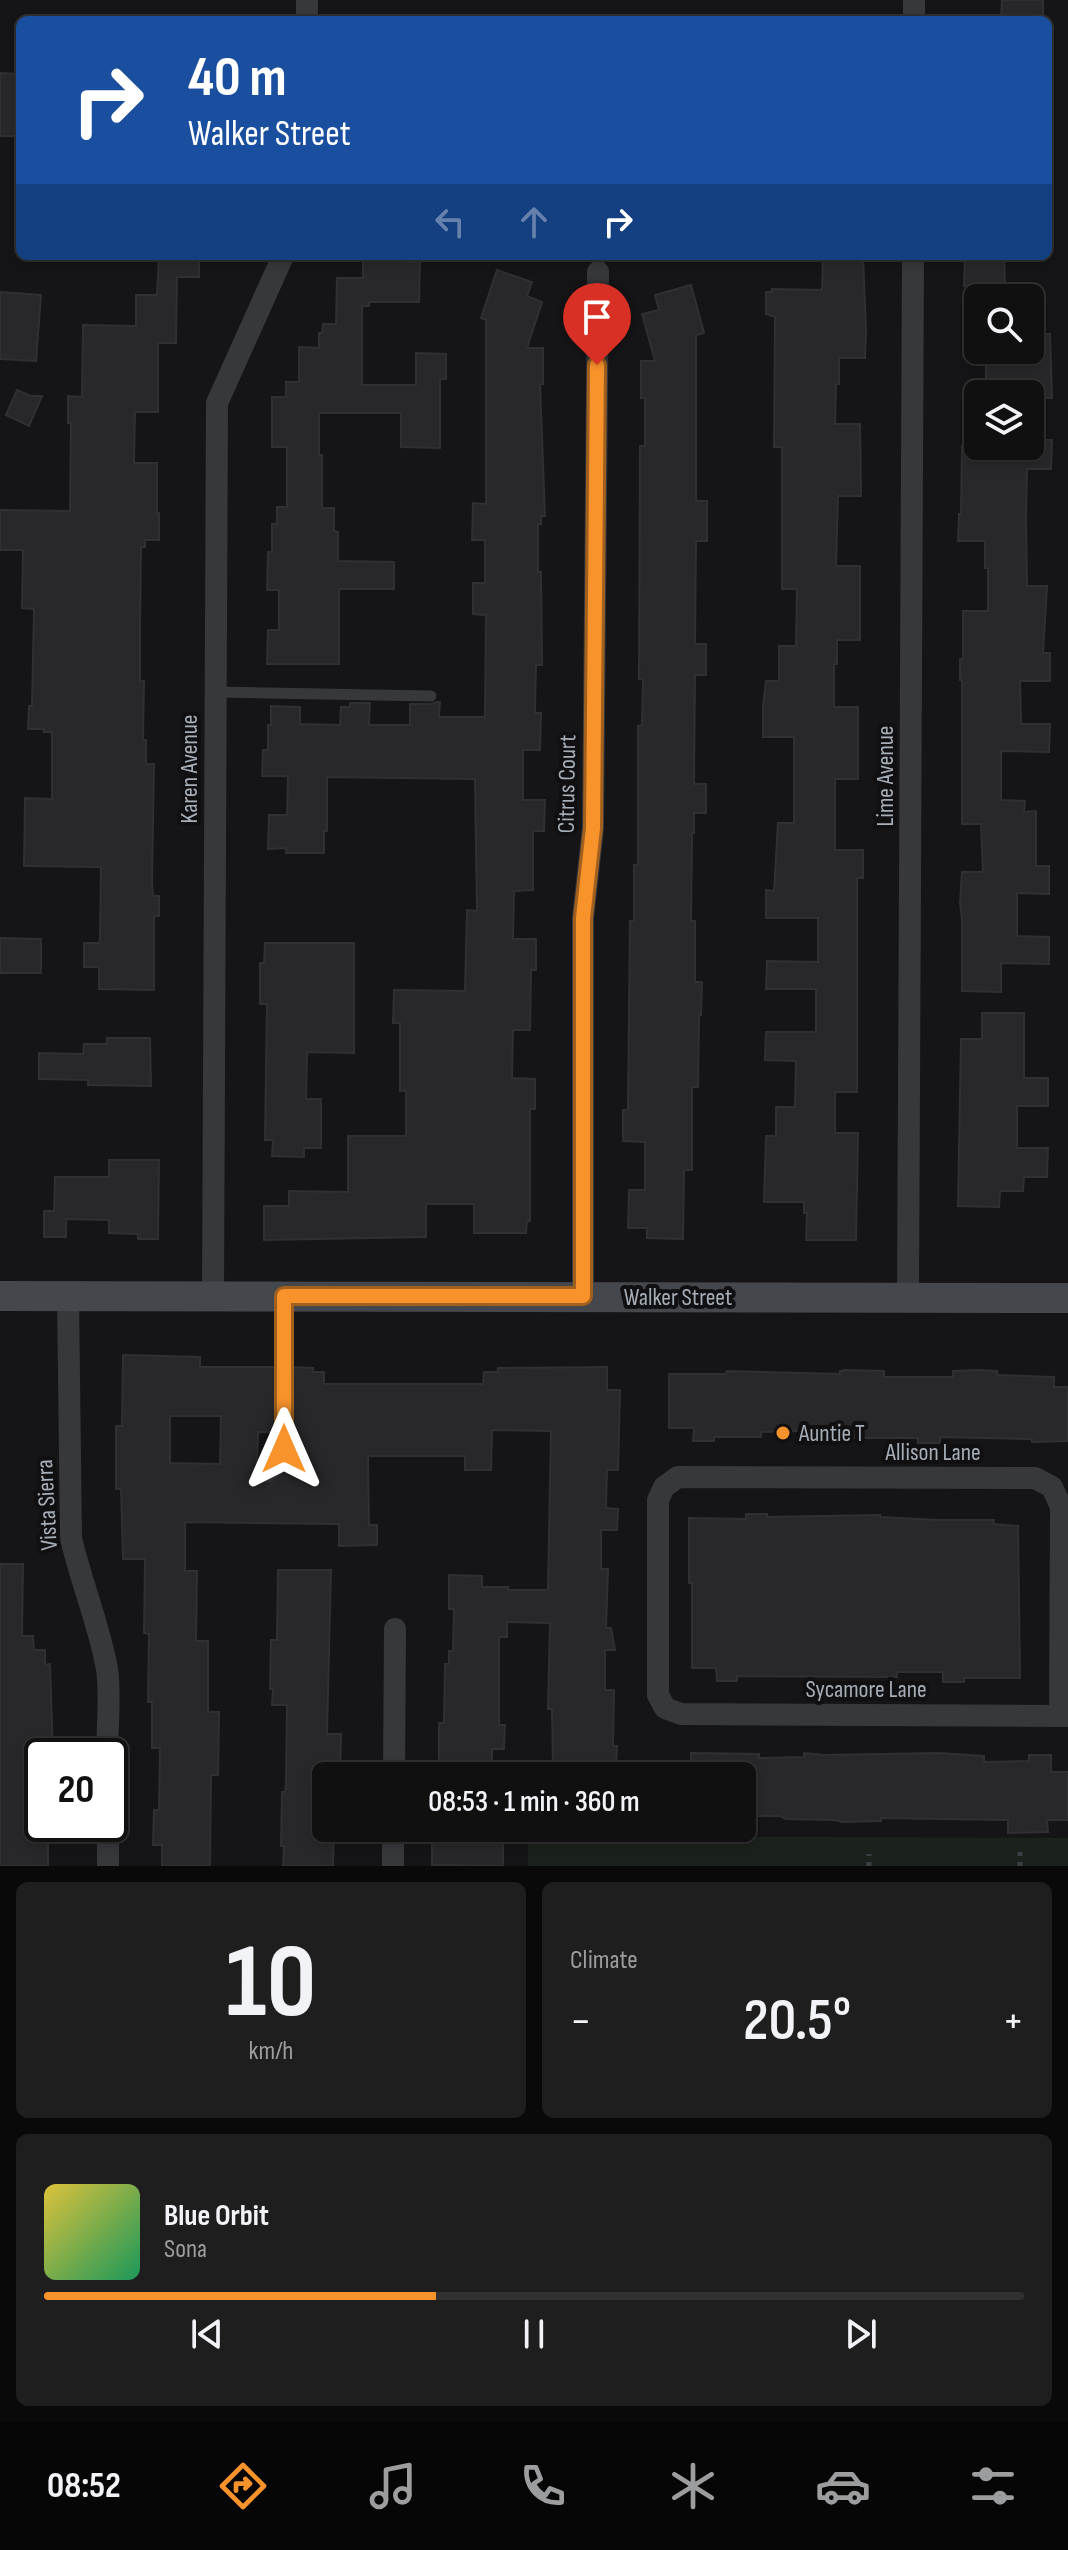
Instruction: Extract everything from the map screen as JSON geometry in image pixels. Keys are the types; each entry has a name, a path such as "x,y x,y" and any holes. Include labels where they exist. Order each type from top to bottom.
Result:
{"main road":[{"name":"Walker Street","path":"0,1296 1068,1298"}],"street":[{"name":"Karen Avenue","path":"213,1295 217,403 281,260"},
{"name":"Lime Avenue","path":"908,1297 913,260"},
{"name":"Citrus Court","path":"583,1296 583,918 593,828 598,272"},
{"name":"Vista Sierra","path":"68,1295 71,1538 78,1571 99,1631 107,1673 107,1738"},
{"name":"Allison Lane","path":"665,1708 658,1695 658,1500 664,1487 678,1477 1035,1478 1052,1487 1061,1507 1064,1716"},
{"path":"394,1762 395,1629"},
{"name":"Sycamore Lane","path":"665,1708 681,1714 1064,1716"},
{"path":"108,1842 108,1866"},
{"path":"393,1842 393,1866"}],"lane":[{"path":"216,692 431,696"},
{"path":"268,1478 279,1470 284,1449 284,1296"}],"path":[{"path":"1020,1850 1020,1866"},
{"path":"869,1854 869,1866"}],"shaded area":[{"path":"756,1837 1068,1838 1068,1866 528,1866 528,1842 756,1842"}],"building":[{"path":"1002,0 1043,0 1043,16 1001,16"},
{"path":"0,73 16,74 16,136 0,136"},
{"path":"159,260 199,260 199,277 177,277 176,343 158,343 158,412 135,412 134,463 157,463 159,513 159,540 145,540 145,547 141,547 140,622 140,681 144,681 143,740 146,740 146,764 154,764 152,883 153,896 159,896 159,916 154,916 154,990 99,989 99,967 84,967 84,943 99,943 100,939 101,867 24,866 25,798 52,799 52,732 28,729 29,706 32,706 34,609 22,608 23,550 0,550 0,510 70,511 71,423 68,423 68,396 82,397 83,325 136,326 136,295 157,295"},
{"path":"363,260 420,262 419,302 369,302 369,306 362,306 362,385 416,385 416,353 446,354 446,379 440,379 440,448 401,447 401,413 319,413 322,508 334,508 338,561 394,562 394,589 339,589 339,664 267,664 268,630 279,630 279,590 267,590 268,552 272,552 272,524 277,524 277,507 287,507 287,447 272,447 272,397 286,397 286,382 299,382 299,347 319,348 319,333 322,333 323,324 336,324 337,278 363,278"},
{"path":"823,260 863,260 865,358 839,358 835,424 860,424 861,496 838,496 836,566 860,566 860,640 837,640 837,664 834,664 834,707 858,707 858,779 835,779 835,850 863,850 863,878 857,878 857,1092 835,1092 835,1133 858,1133 856,1240 806,1240 807,1213 804,1213 804,1202 764,1202 766,1136 776,1136 776,1107 795,1107 796,1061 765,1060 766,1032 816,1032 816,989 766,989 767,961 818,962 818,918 766,918 766,890 774,891 778,823 794,823 794,737 763,737 763,707 766,681 779,681 779,646 796,646 797,589 782,589 782,447 774,447 775,317 766,314 766,292 772,292 772,289 822,290"},
{"path":"965,260 1004,260 1005,284 964,284"},
{"path":"497,270 532,282 527,296 542,302 527,348 543,348 543,384 540,384 545,516 541,516 541,524 538,524 542,665 536,665 535,713 541,713 540,750 523,750 523,800 545,800 544,831 533,831 533,890 514,891 513,939 536,939 536,970 531,970 530,1030 513,1030 512,1078 535,1079 535,1109 530,1109 530,1221 527,1221 526,1233 474,1233 474,1204 426,1204 426,1237 264,1240 264,1206 289,1206 289,1191 348,1192 348,1136 406,1136 406,1091 400,1091 400,1023 393,1023 394,990 465,991 467,910 477,911 475,779 327,777 324,853 286,853 286,848 268,849 269,815 287,815 288,776 262,776 263,750 268,750 271,706 300,707 300,724 340,725 341,707 350,707 350,703 370,703 369,725 410,725 410,704 437,702 440,702 439,717 485,717 486,615 473,614 473,583 485,583 485,540 472,540 473,503 486,504 486,320 481,318"},
{"path":"691,285 704,333 696,335 696,501 707,501 707,541 696,541 695,644 706,644 706,675 695,675 694,784 706,784 706,813 694,813 692,833 691,921 695,921 695,982 702,982 698,1087 692,1087 692,1170 684,1170 683,1239 647,1238 647,1228 628,1228 629,1190 645,1190 645,1142 623,1141 623,1110 628,1110 630,921 634,921 634,865 638,865 638,726 642,725 643,679 639,679 640,446 645,446 645,398 641,398 641,361 655,361 642,314 659,310 655,295"},
{"path":"0,292 41,295 36,361 0,359"},
{"path":"1044,334 1050,334 1052,398 1044,398 1044,380 986,380 986,364 1044,364"},
{"path":"17,390 31,396 42,396 29,426 6,415"},
{"path":"1044,440 1052,440 1051,469 1027,469 1026,518 1027,586 1047,586 1043,653 1050,653 1050,681 1020,681 1021,724 1050,724 1049,752 1001,751 1001,800 1025,801 1024,812 1036,811 1036,866 1049,866 1049,894 1017,893 1017,936 1049,937 1049,964 1001,963 1001,992 962,991 962,872 983,872 981,824 962,824 960,659 963,659 963,611 988,611 988,568 985,568 985,541 958,541 962,446 964,460 1044,460"},
{"path":"0,938 41,939 41,973 0,973"},
{"path":"265,943 354,943 354,1053 307,1052 306,1099 321,1099 321,1148 304,1148 304,1157 272,1156 273,1140 265,1140 267,1004 260,1004 260,963 264,963"},
{"path":"982,1013 1024,1013 1024,1078 1048,1078 1048,1106 1017,1106 1017,1148 1048,1148 1047,1177 1024,1177 1023,1191 1000,1191 999,1207 958,1206 961,1039 982,1039"},
{"path":"107,1038 150,1038 151,1086 88,1085 88,1080 39,1079 39,1053 83,1054 84,1044 107,1044"},
{"path":"109,1160 159,1160 158,1239 138,1239 138,1234 109,1233 109,1220 66,1219 66,1237 44,1237 44,1211 54,1211 55,1177 109,1177"},
{"path":"123,1355 200,1357 200,1367 276,1367 276,1432 258,1432 257,1472 262,1472 261,1482 268,1486 287,1473 297,1473 297,1432 292,1432 292,1367 324,1372 324,1384 483,1384 484,1372 498,1372 498,1368 607,1367 607,1390 620,1390 618,1470 607,1470 606,1508 618,1509 617,1530 601,1530 601,1569 608,1569 606,1628 611,1628 615,1650 605,1650 605,1690 614,1690 613,1746 617,1746 616,1762 553,1762 552,1709 548,1709 550,1623 507,1622 507,1637 499,1637 499,1725 505,1725 504,1749 492,1749 492,1762 439,1762 439,1723 444,1723 445,1664 449,1664 449,1651 453,1651 454,1609 449,1609 449,1575 482,1576 482,1587 548,1590 551,1431 492,1430 491,1470 465,1470 465,1456 368,1456 369,1525 377,1525 377,1545 339,1546 339,1524 185,1522 185,1571 197,1571 196,1641 208,1641 208,1712 219,1712 218,1775 211,1775 210,1866 162,1866 162,1845 153,1845 154,1810 159,1810 160,1748 152,1748 152,1702 148,1702 149,1634 144,1633 145,1559 123,1559 121,1489 116,1489 116,1426 122,1426","holes":["170,1416 221,1416 220,1464 170,1463"]},
{"path":"845,1370 884,1371 884,1377 953,1377 953,1371 978,1370 997,1371 997,1375 1054,1377 1054,1387 1068,1387 1068,1441 940,1437 940,1443 918,1443 918,1438 826,1438 826,1442 806,1442 806,1431 761,1432 761,1437 714,1437 714,1441 693,1441 694,1428 669,1428 669,1374 726,1374 727,1371 840,1374"},
{"path":"746,1514 767,1514 767,1517 880,1515 938,1520 994,1520 993,1524 1018,1526 1020,1678 964,1678 964,1682 943,1682 943,1672 897,1672 897,1677 737,1676 737,1681 717,1681 716,1668 692,1668 689,1518 746,1519"},
{"path":"0,1564 23,1564 22,1636 33,1636 34,1650 45,1650 45,1665 50,1664 52,1738 24,1738 24,1842 48,1842 48,1866 0,1866"},
{"path":"278,1570 331,1570 327,1734 341,1734 340,1762 312,1762 312,1842 334,1842 333,1866 283,1866 282,1792 285,1792 286,1784 287,1705 272,1705 273,1689 270,1689 271,1640 277,1640"},
{"path":"691,1753 759,1754 759,1758 804,1757 804,1753 938,1753 984,1756 984,1762 1029,1761 1029,1755 1051,1755 1051,1772 1068,1772 1068,1820 1047,1820 1048,1832 1008,1833 1008,1820 881,1818 881,1821 842,1822 756,1816 756,1762 691,1762"},
{"path":"432,1842 503,1842 503,1866 432,1865"}],"place":[{"name":"Auntie T","path":"783,1433"}],"route":[{"path":"284,1449 284,1296 583,1296 583,918 593,828 597,365"}]}
